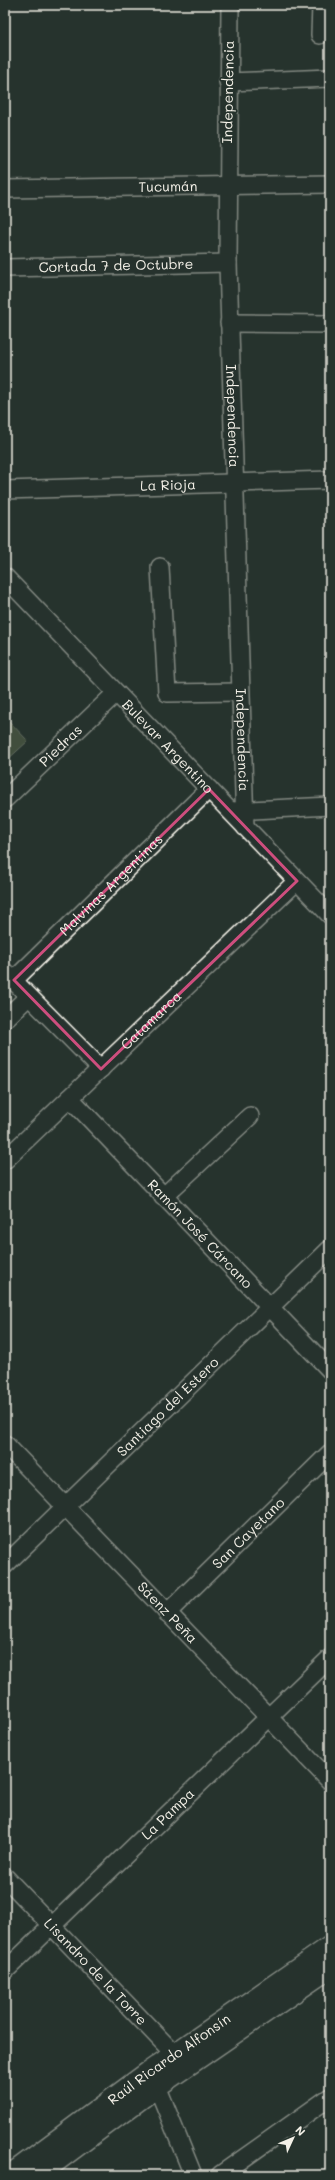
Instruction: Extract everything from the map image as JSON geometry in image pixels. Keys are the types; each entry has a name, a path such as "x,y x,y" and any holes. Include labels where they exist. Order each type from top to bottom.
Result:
{"main road":[{"name":"Raúl Ricardo Alfonsín","path":"11,2175 181,2060 330,1947"},
{"name":"Raúl Ricardo Alfonsín","path":"181,2060 330,1967"},
{"name":"Raúl Ricardo Alfonsín","path":"37,2175 153,2080"}],"street":[{"name":"Independencia","path":"230,5 227,185 233,482 240,692 237,811 245,827 298,881"},
{"path":"320,35 321,5"},
{"path":"228,82 330,78"},
{"name":"Tucumán","path":"5,189 330,184"},
{"name":"Cortada 7 de Octubre","path":"5,268 228,263"},
{"path":"229,323 330,324"},
{"name":"La Rioja","path":"5,490 330,480"},
{"path":"160,567 167,692 240,692"},
{"name":"Bulevar Argentino","path":"5,577 209,789 237,811"},
{"name":"Piedras","path":"5,799 116,693"},
{"name":"Malvinas Argentinas","path":"9,976 209,789"},
{"path":"237,811 330,806"},
{"path":"298,881 330,915"},
{"name":"Catamarca","path":"5,1160 298,881"},
{"path":"9,976 28,997 101,1069"},
{"path":"5,1019 28,997"},
{"name":"Ramón José Cárcano","path":"70,1098 330,1370"},
{"path":"163,1197 250,1116"},
{"name":"Santiago del Estero","path":"5,1565 330,1249"},
{"name":"Sáenz Peña","path":"5,1444 330,1781"},
{"name":"San Cayetano","path":"167,1613 330,1453"},
{"name":"La Pampa","path":"5,1971 267,1717 330,1658"},
{"name":"Lisandro de la Torre","path":"5,1877 181,2060"},
{"path":"153,2080 193,2175"},
{"path":"220,2175 330,2097"}],"highlighted area":[{"path":"209,789 297,881 101,1069 14,980"}],"green space":[{"path":"5,717 28,741 5,762"}]}
